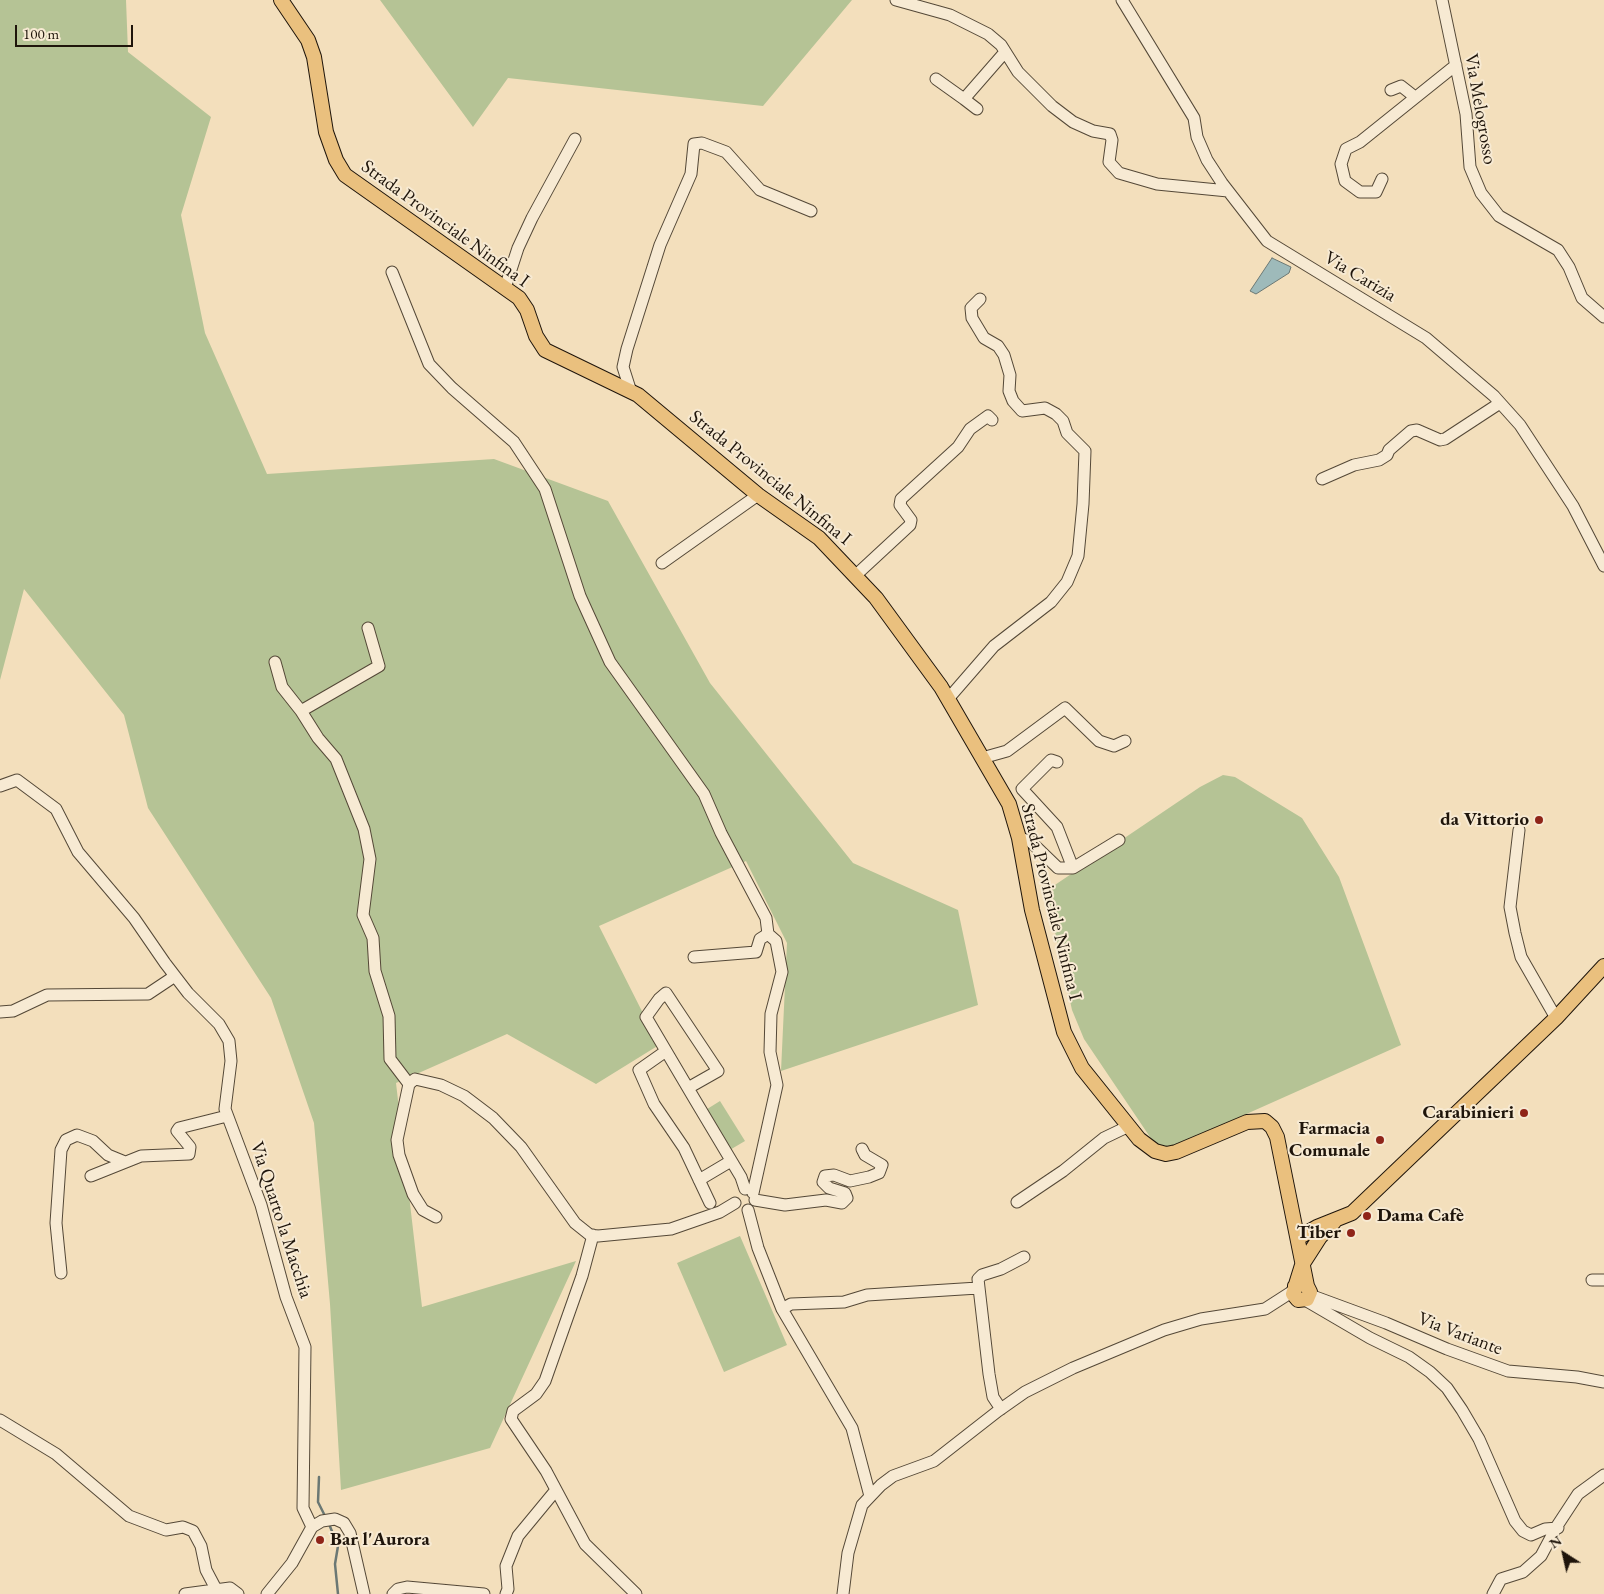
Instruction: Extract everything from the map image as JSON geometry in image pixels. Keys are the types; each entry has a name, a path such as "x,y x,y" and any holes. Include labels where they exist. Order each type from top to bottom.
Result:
{"main road":[{"name":"Strada Provinciale Ninfina I","path":"281,0 308,40 314,57 326,132 336,160 345,175 505,288 523,303 536,336 545,350 631,392 678,427 758,495 807,528 856,575 910,642 948,699 1009,804 1019,838 1032,910 1064,1032 1082,1068 1150,1149 1166,1154 1176,1152 1242,1123 1260,1121 1269,1124 1277,1137 1296,1221 1302,1264"},
{"path":"1298,1238 1318,1232 1352,1213 1556,1018 1604,966"},
{"path":"1296,1221 1318,1232"},
{"path":"1301,1293 1302,1264 1318,1232"}],"street":[{"path":"896,0 950,15 988,34 1005,52 1018,72 1052,106 1073,122 1093,131 1110,134 1112,140 1109,162 1119,173 1157,184 1228,191"},
{"name":"Via Carizia","path":"1122,0 1194,118 1197,137 1207,160 1228,191 1267,240 1426,338 1500,403 1520,426 1573,506 1604,566"},
{"name":"Via Melogrosso","path":"1442,0 1466,114 1470,167 1481,193 1499,216 1558,250 1569,267 1582,298 1604,317"},
{"path":"964,99 1005,52"},
{"path":"1382,180 1376,192 1360,192 1345,181 1341,164 1346,150 1369,140 1456,64"},
{"path":"936,79 977,109"},
{"path":"1391,90 1400,86 1416,97"},
{"path":"505,288 518,248 528,226 575,139"},
{"path":"631,392 623,366 627,349 660,244 691,174 694,144 702,143 726,152 760,190 811,211"},
{"path":"392,272 429,364 452,388 514,442 545,488 580,596 610,662 704,794 721,833 766,918 768,934 776,941 782,972 771,1014 770,1052 777,1085 751,1194"},
{"path":"948,699 994,646 1051,602 1067,582 1078,556 1083,504 1085,451 1067,433 1063,421 1056,414 1045,408 1022,411 1013,401 1009,391 1010,375 1004,355 998,346 984,338 972,318 971,308 980,300"},
{"path":"1322,478 1354,465 1379,460 1387,455 1389,450 1411,431 1417,430 1440,440 1445,439 1500,403"},
{"path":"856,575 910,525 911,520 900,505 901,499 958,447 970,429 988,416 992,420"},
{"path":"662,563 758,495"},
{"path":"301,711 379,666 368,628"},
{"path":"275,662 282,687 301,711 318,738 336,759 364,829 370,859 363,915 374,938 374,971 389,1016 390,1059 409,1084"},
{"path":"982,758 1007,751 1066,708 1099,741 1114,746 1125,741"},
{"path":"1057,762 1051,760 1022,789 1041,812 1057,827 1073,868"},
{"name":"Via Quarto la Macchia","path":"0,786 17,780 56,809 78,852 134,918 175,976 219,1024 230,1041 231,1061 225,1109 261,1205 286,1297 305,1347 303,1508 317,1524"},
{"path":"1520,830 1510,907 1521,957 1556,1018"},
{"path":"1019,838 1030,841 1058,868 1073,868 1119,840"},
{"path":"694,957 756,952 760,939 768,934"},
{"path":"0,1012 13,1011 48,994 148,994 175,976"},
{"path":"688,1088 718,1071 666,993 659,999 646,1017 731,1161 751,1194 753,1206 748,1210 739,1209 735,1203 736,1194 751,1194 785,1205 826,1200 842,1203 847,1198 845,1193 829,1188 823,1182 825,1176 834,1175 850,1181 879,1173 882,1165 865,1155 862,1149"},
{"path":"666,1051 638,1070 654,1104 684,1148 710,1203"},
{"path":"436,1217 423,1210 413,1194 399,1155 397,1140 409,1084 415,1079 441,1084 464,1096 493,1118 521,1147 576,1223 593,1235 671,1229 720,1212 735,1203"},
{"path":"91,1176 141,1156 189,1154 190,1148 177,1131 179,1128 227,1116"},
{"path":"1017,1202 1063,1171 1104,1138 1129,1126"},
{"path":"61,1274 56,1223 63,1144 66,1140 76,1135 93,1141 108,1155 124,1162"},
{"path":"699,1180 731,1161"},
{"path":"748,1210 758,1248 782,1309 852,1428 870,1496"},
{"path":"593,1235 582,1276 545,1381 536,1394 514,1411 511,1419 532,1447 585,1544 636,1594"},
{"path":"1001,1409 993,1397 978,1279 982,1275 1001,1269 1024,1257"},
{"path":"782,1309 799,1304 844,1302 868,1295 978,1288"},
{"path":"843,1594 848,1553 862,1505 893,1476 934,1461 1025,1392 1073,1368 1164,1330 1201,1320 1265,1309 1301,1293 1370,1338 1409,1357 1430,1372 1447,1388 1479,1440 1515,1522 1523,1531 1531,1535 1545,1529 1558,1528"},
{"name":"Via Variante","path":"1301,1293 1386,1323 1447,1349 1508,1370 1577,1377 1604,1382"},
{"path":"0,1420 56,1454 129,1516 166,1530 183,1526 193,1532 201,1546 206,1570 216,1588"},
{"path":"1493,1594 1501,1579 1523,1572 1541,1556 1578,1494 1604,1475"},
{"path":"506,1594 508,1590 506,1566 518,1536 556,1490"},
{"path":"267,1594 292,1563 317,1524 335,1519 344,1523 350,1534 364,1594"},
{"path":"393,1594 398,1589 407,1587 484,1594"},
{"path":"185,1594 216,1588 230,1588 238,1594"}],"green space":[{"path":"0,0 126,0 128,52 211,117 181,215 205,333 267,474 494,459 608,501 710,683 853,863 958,910 978,1005 781,1071 787,943 746,861 599,926 659,1045 596,1084 507,1034 396,1083 422,1307 576,1261 490,1448 341,1490 330,1304 314,1123 271,998 148,808 124,715 24,589 0,680"},
{"path":"380,0 852,0 763,106 508,78 473,127"},
{"path":"1223,775 1235,777 1302,818 1339,877 1401,1045 1168,1149 1156,1144 1150,1137 1084,1039 1072,1010 1046,891 1200,787"},
{"path":"720,1101 745,1141 728,1151 704,1111"},
{"path":"740,1236 787,1345 724,1372 677,1263"}],"water":[{"path":"1272,258 1291,267 1289,273 1256,294 1250,291"}],"waterway":[{"path":"319,1477 318,1502 325,1516"},
{"path":"329,1524 338,1546 335,1564 338,1594"}],"place":[{"name":"da Vittorio","path":"1539,820"},
{"name":"Carabinieri","path":"1524,1113"},
{"name":"Farmacia Comunale","path":"1380,1140"},
{"name":"Dama Cafè","path":"1367,1216"},
{"name":"Tiber","path":"1351,1233"},
{"name":"Bar l'Aurora","path":"320,1540"}]}
